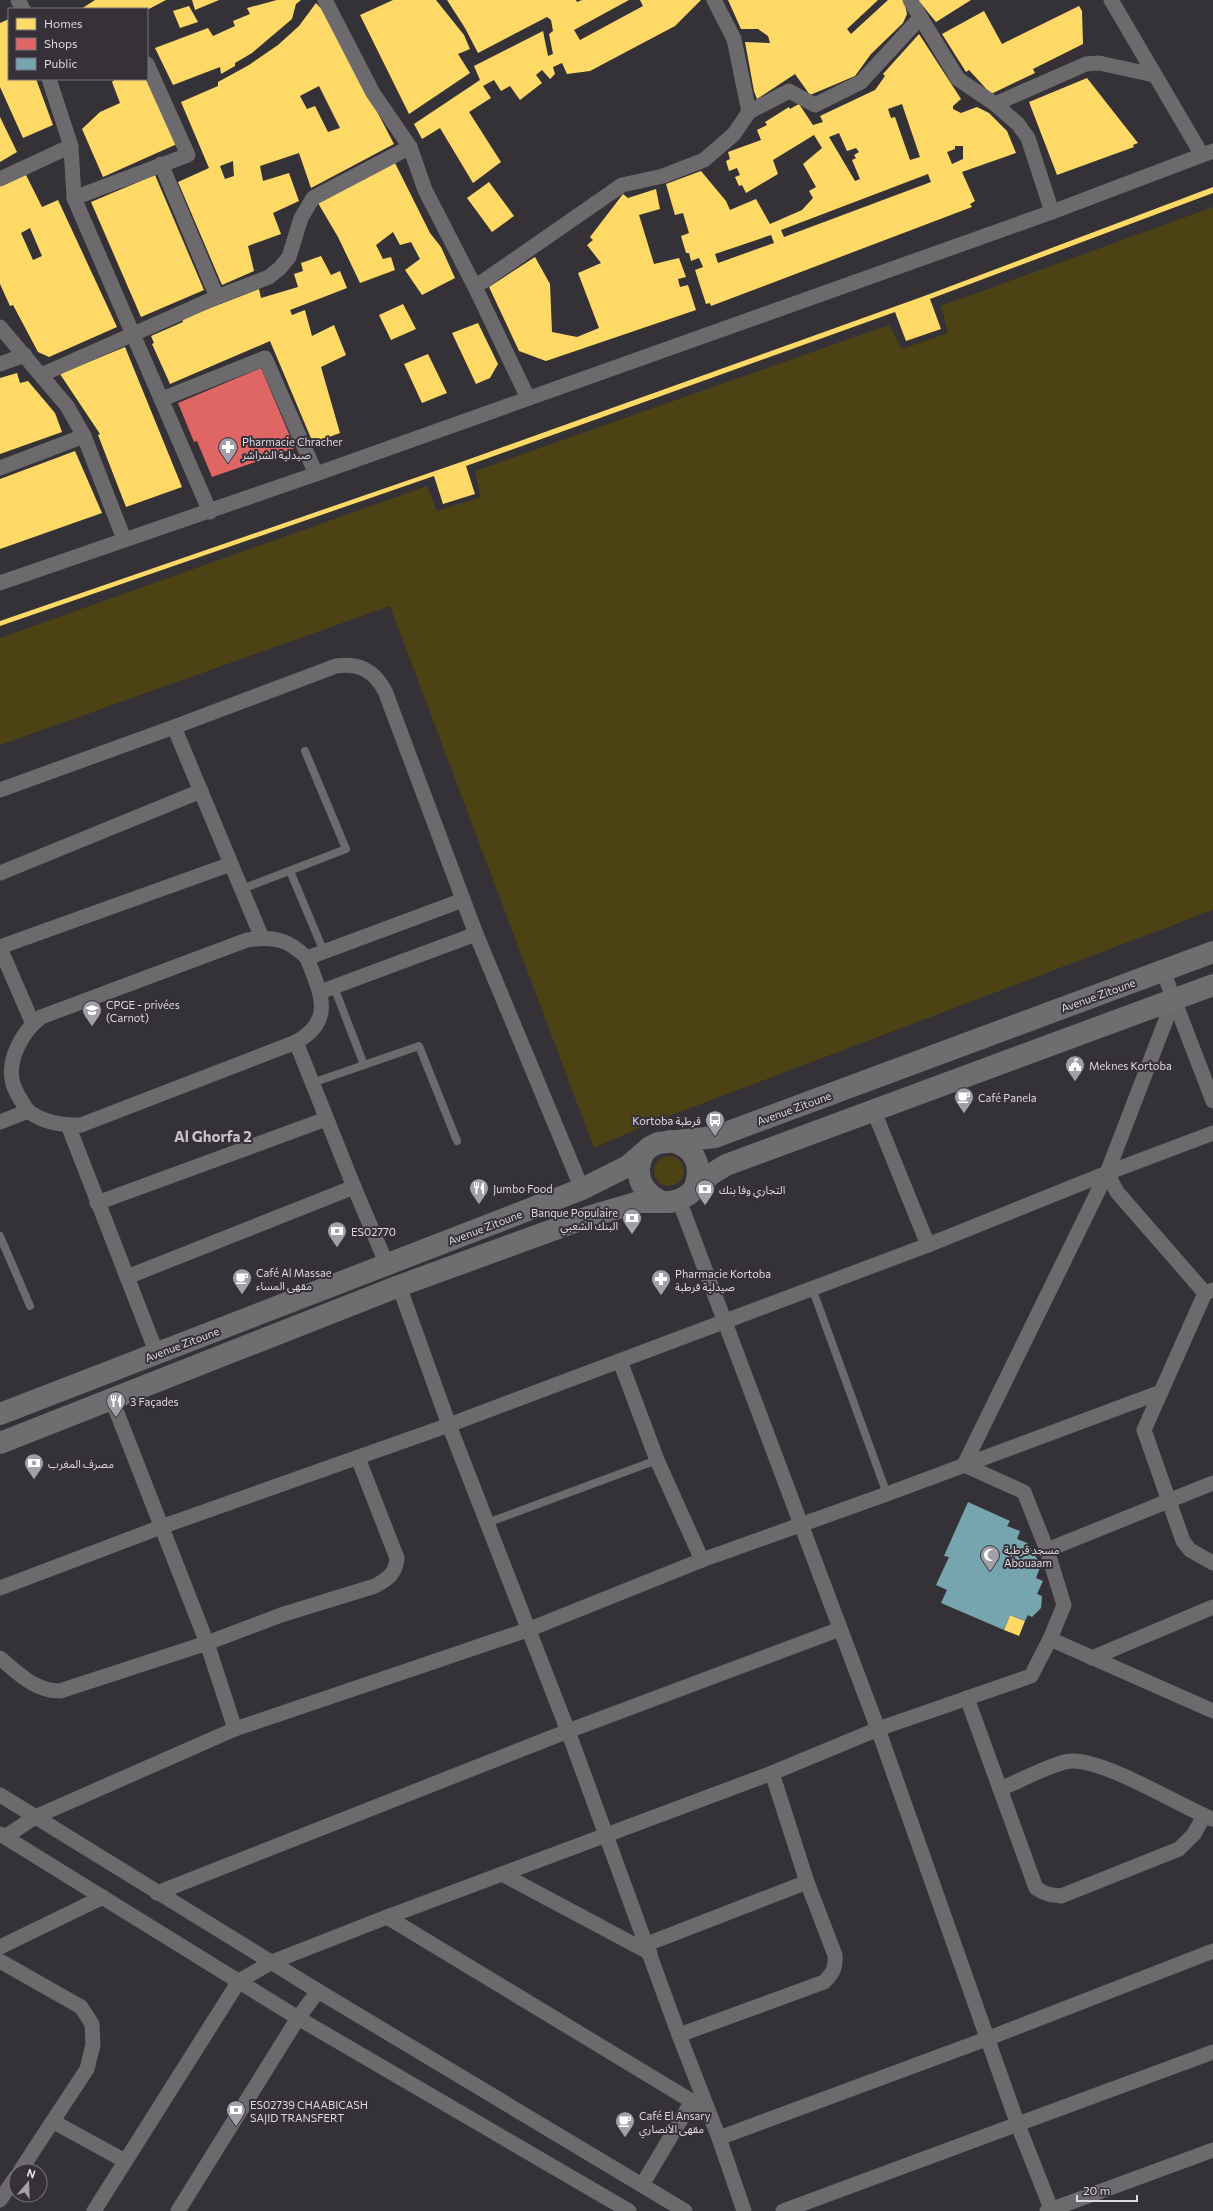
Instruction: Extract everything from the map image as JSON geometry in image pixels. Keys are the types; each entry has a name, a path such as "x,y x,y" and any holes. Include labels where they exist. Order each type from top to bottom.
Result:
{"main road":[{"name":"Avenue Zitoune","path":"0,1414 582,1190 622,1170 658,1142 692,1141 715,1137 1213,952"},
{"path":"0,1443 399,1286 591,1216 639,1202 678,1196 726,1165 873,1109 1213,984"},
{"path":"643,1154 639,1162 640,1182 648,1194 678,1196 699,1177 699,1166 695,1156 684,1146 669,1141"}],"street":[{"path":"325,0 373,93 410,147 425,190 475,287 528,398"},
{"path":"714,0 734,39 749,112"},
{"path":"910,0 958,79 995,104 1018,124 1028,138 1052,212"},
{"path":"0,583 210,512 1052,212 1208,153 1154,75 1111,0"},
{"path":"475,287 622,185 663,176 704,160 734,134 749,112 789,91 814,105 860,82 920,18"},
{"path":"995,104 1086,64 1100,63 1154,75"},
{"path":"74,198 188,155 148,66"},
{"path":"49,80 70,146 74,198 210,512"},
{"path":"0,179 70,146"},
{"path":"41,375 217,297 269,277 280,268 289,257 301,218 313,198 410,147"},
{"path":"161,164 217,297"},
{"path":"0,327 67,406 84,436 124,540"},
{"path":"0,364 25,355"},
{"path":"162,399 265,358 316,474"},
{"path":"0,468 84,436"},
{"path":"0,790 336,666 348,664 360,666 370,671 379,680 385,691 476,934 582,1190"},
{"path":"174,727 262,938"},
{"path":"0,873 201,791"},
{"path":"32,1024 0,948 232,864"},
{"path":"307,958 463,900"},
{"path":"327,989 476,934"},
{"path":"262,938 288,941 307,958 327,989 323,1010 317,1026 310,1034 296,1042 81,1125 68,1125 44,1120 28,1111 18,1097 6,1068 23,1036 32,1024 41,1017 247,940 262,938"},
{"path":"1163,971 1213,1101"},
{"path":"964,1465 1107,1173 1174,999"},
{"path":"296,1042 326,1119 387,1265"},
{"path":"873,1109 928,1245"},
{"path":"0,1122 28,1111"},
{"path":"97,1203 326,1119"},
{"path":"68,1125 97,1203 157,1354"},
{"path":"0,1588 161,1527 358,1458 620,1362 724,1321 928,1245 1107,1173 1213,1133"},
{"path":"1107,1173 1117,1192 1209,1292 1160,1392 1144,1430 1183,1542 1190,1550 1213,1563"},
{"path":"127,1277 354,1187"},
{"path":"678,1196 878,1729 989,2038 1018,2125 1050,2210 1213,2150"},
{"path":"399,1286 449,1425 530,1629 679,2035 719,2138 744,2211"},
{"path":"620,1362 657,1460 702,1560"},
{"path":"629,2211 298,2018 3,1835 35,1816 235,1729 530,1629 702,1560 887,1494 1160,1392"},
{"path":"112,1400 207,1643 235,1729"},
{"path":"0,1658 26,1681 49,1691 60,1691 207,1643 281,1615 375,1586 392,1575 397,1568 397,1558 358,1458"},
{"path":"94,2211 239,1981 272,1962 606,1834 772,1773 878,1729 1030,1676 1050,1639 1064,1605 1047,1550 1024,1492 964,1465"},
{"path":"1047,1550 1213,1483"},
{"path":"1092,1658 1213,1607"},
{"path":"157,1892 568,1731 840,1629"},
{"path":"1050,1639 1213,1710"},
{"path":"967,1698 1000,1790 1036,1888 1050,1896 1061,1896 1179,1849 1208,1818 1109,1770 1085,1762 1070,1761 1057,1765 1000,1790"},
{"path":"679,2035 824,1982 833,1973 836,1965 835,1955 807,1882 772,1773"},
{"path":"0,1795 318,1991 685,2211"},
{"path":"502,1874 648,1949"},
{"path":"648,1949 807,1882"},
{"path":"0,1947 103,1897"},
{"path":"387,1917 708,2110"},
{"path":"719,2138 989,2038 1213,1951"},
{"path":"0,1961 81,2007 92,2024 93,2045 87,2069 54,2122 26,2163"},
{"path":"178,2211 298,2018 318,1991"},
{"path":"783,2211 1213,2052"},
{"path":"642,2185 692,2101"},
{"path":"54,2122 125,2161"},
{"path":"0,2200 8,2188"}],"lane":[{"path":"242,889 346,849 306,751"},
{"path":"290,871 324,952"},
{"path":"327,989 364,1065"},
{"path":"312,1083 419,1046 457,1141"},
{"path":"0,1236 30,1306"},
{"path":"812,1288 887,1494"},
{"path":"487,1523 657,1460"}],"shaded area":[{"path":"1213,207 1213,910 648,1124 594,1148 390,606 0,745 0,638 427,486 437,511 481,497 475,471 889,325 902,349 948,333 941,306"},
{"path":"669,1156 675,1157 683,1165 683,1177 675,1185 669,1186 663,1185 655,1177 654,1171 655,1165 663,1157"}],"building: Homes":[{"path":"95,0 166,0 148,9 148,8 83,8"},
{"path":"192,0 219,0 195,10"},
{"path":"277,0 301,0 296,4 292,19 252,53 235,63 235,66 221,74 220,67 173,85 155,48 208,28 213,36 235,26 233,21 250,14 247,8"},
{"path":"393,0 436,0 464,35 470,49 458,54 470,73 409,114 360,15"},
{"path":"447,0 576,0 577,2 582,0 629,0 574,30 580,40 643,6 640,0 701,0 675,26 590,71 567,74 562,63 553,67 555,74 550,79 542,70 536,75 542,83 520,100 510,86 501,91 494,80 483,86 491,98 469,112 501,162 473,183 440,128 422,139 414,124 480,80 474,66 543,31 548,56 553,54 549,34 553,31 551,20 547,17 478,53 465,28"},
{"path":"728,0 878,0 847,29 851,34 888,0 904,0 907,14 903,23 871,54 855,76 810,95 795,74 757,99 754,91 745,42 770,43 768,36 758,29 741,29"},
{"path":"918,0 971,0 936,22"},
{"path":"316,3 326,14 394,144 311,188 299,153 260,166 263,181 289,173 299,201 273,213 281,234 248,246 254,271 222,285 178,182 209,168 181,102 218,86 218,82 249,65 278,45 299,26","holes":["319,86 340,128 328,132 315,106 307,109 300,96","233,161 234,176 225,179 220,166"]},
{"path":"189,6 198,22 180,28 173,11"},
{"path":"1079,6 1082,11 1083,44 1033,69 1035,73 991,94 969,70 966,72 942,34 984,11 1002,44"},
{"path":"8,19 8,80 36,80 53,125 23,138 0,87 0,23"},
{"path":"919,34 961,99 953,106 953,109 961,113 977,107 989,113 1007,131 1016,153 962,172 975,201 970,204 972,207 711,306 710,303 706,304 695,270 703,267 699,258 691,261 689,253 686,253 681,236 689,233 683,213 675,215 666,184 701,171 726,201 730,210 756,199 770,224 802,210 813,198 809,191 816,187 803,164 822,148 814,135 773,160 778,174 746,193 742,185 739,186 735,177 740,175 737,168 729,171 726,161 730,159 728,152 761,140 757,130 767,125 765,122 789,107 790,109 799,104 813,125 823,122 820,116 875,90 885,76 883,74","holes":["902,104 920,157 910,160 895,117 891,118 888,109","839,133 847,151 856,148 859,152 854,155 856,158 852,160 860,179 855,181 829,137","955,146 963,146 963,159 952,164 947,152 955,149","928,174 931,182 784,237 781,230","771,235 774,243 718,263 715,254"]},
{"path":"1087,78 1138,143 1133,145 1134,147 1057,175 1029,102"},
{"path":"114,80 147,80 177,144 103,177 82,129 100,112 120,103 112,82"},
{"path":"0,117 17,152 0,162"},
{"path":"395,163 430,233 441,247 455,278 422,295 405,270 420,259 411,242 400,245 393,232 376,245 383,259 391,257 395,270 360,283 338,237 318,203"},
{"path":"26,175 42,207 58,200 117,327 49,357 38,352 13,305 10,306 0,284 0,186","holes":["30,228 42,256 33,260 21,233"]},
{"path":"155,175 204,290 141,317 91,202"},
{"path":"489,182 514,216 492,232 467,198"},
{"path":"1213,187 1213,193 930,299 941,329 906,341 895,312 466,466 475,494 443,504 434,476 0,626 0,621 464,461 927,295"},
{"path":"656,189 660,209 639,215 654,264 679,258 686,277 678,279 680,287 688,285 696,310 546,361 519,351 489,287 535,257 550,284 552,332 577,337 599,328 578,273 601,263 587,245 593,240 590,237 623,194 628,198"},
{"path":"321,256 331,275 340,271 347,288 290,310 292,315 305,310 312,336 334,325 346,355 321,367 340,433 313,443 270,341 170,384 152,344 154,343 151,336 183,322 182,319 259,289 261,298 298,287 294,274 303,271 301,263"},
{"path":"403,304 416,329 391,340 379,315"},
{"path":"478,323 498,364 490,378 476,384 452,333"},
{"path":"125,347 182,487 126,507 98,435 100,434 60,374"},
{"path":"428,354 447,393 422,403 404,364"},
{"path":"17,373 20,383 28,381 55,413 62,432 0,454 0,378"},
{"path":"75,451 102,513 0,549 0,479"},
{"path":"1010,1615 1025,1621 1019,1636 1004,1630"}],"building: Shops":[{"path":"261,368 295,448 212,477 197,441 194,442 178,403"}],"building: Public":[{"name":"مسجد قرطبة Abouaam","path":"968,1502 1010,1521 1007,1526 1020,1531 1017,1539 1027,1543 1041,1565 1036,1578 1043,1581 1037,1594 1042,1596 1041,1608 1032,1617 1028,1615 1025,1621 1010,1615 1004,1630 941,1603 947,1590 936,1585 949,1557 944,1556"}],"place":[{"name":"Pharmacie Chracher صيدلية الشراشر","path":"228,464"},
{"name":"CPGE - privées (Carnot)","path":"92,1027"},
{"name":"Meknes Kortoba","path":"1075,1082"},
{"name":"Café Panela","path":"964,1114"},
{"name":"Kortoba قرطبة","path":"715,1137"},
{"name":"Jumbo Food","path":"479,1205"},
{"name":"التجاري وفا بنك","path":"705,1206"},
{"name":"Banque Populaire البنك الشعبي","path":"632,1235"},
{"name":"ES02770","path":"337,1248"},
{"name":"Café Al Massae مقهى المساء","path":"242,1295"},
{"name":"Pharmacie Kortoba صيدلية قرطبة","path":"661,1296"},
{"name":"3 Façades","path":"116,1418"},
{"name":"مصرف المغرب","path":"34,1480"},
{"name":"مسجد قرطبة Abouaam","path":"990,1572"},
{"name":"ES02739 CHAABICASH SAJID TRANSFERT","path":"236,2127"},
{"name":"Café El Ansary مقهى الأنصاري","path":"625,2138"}],"district":[{"name":"Al Ghorfa 2","path":"213,1136"}]}
